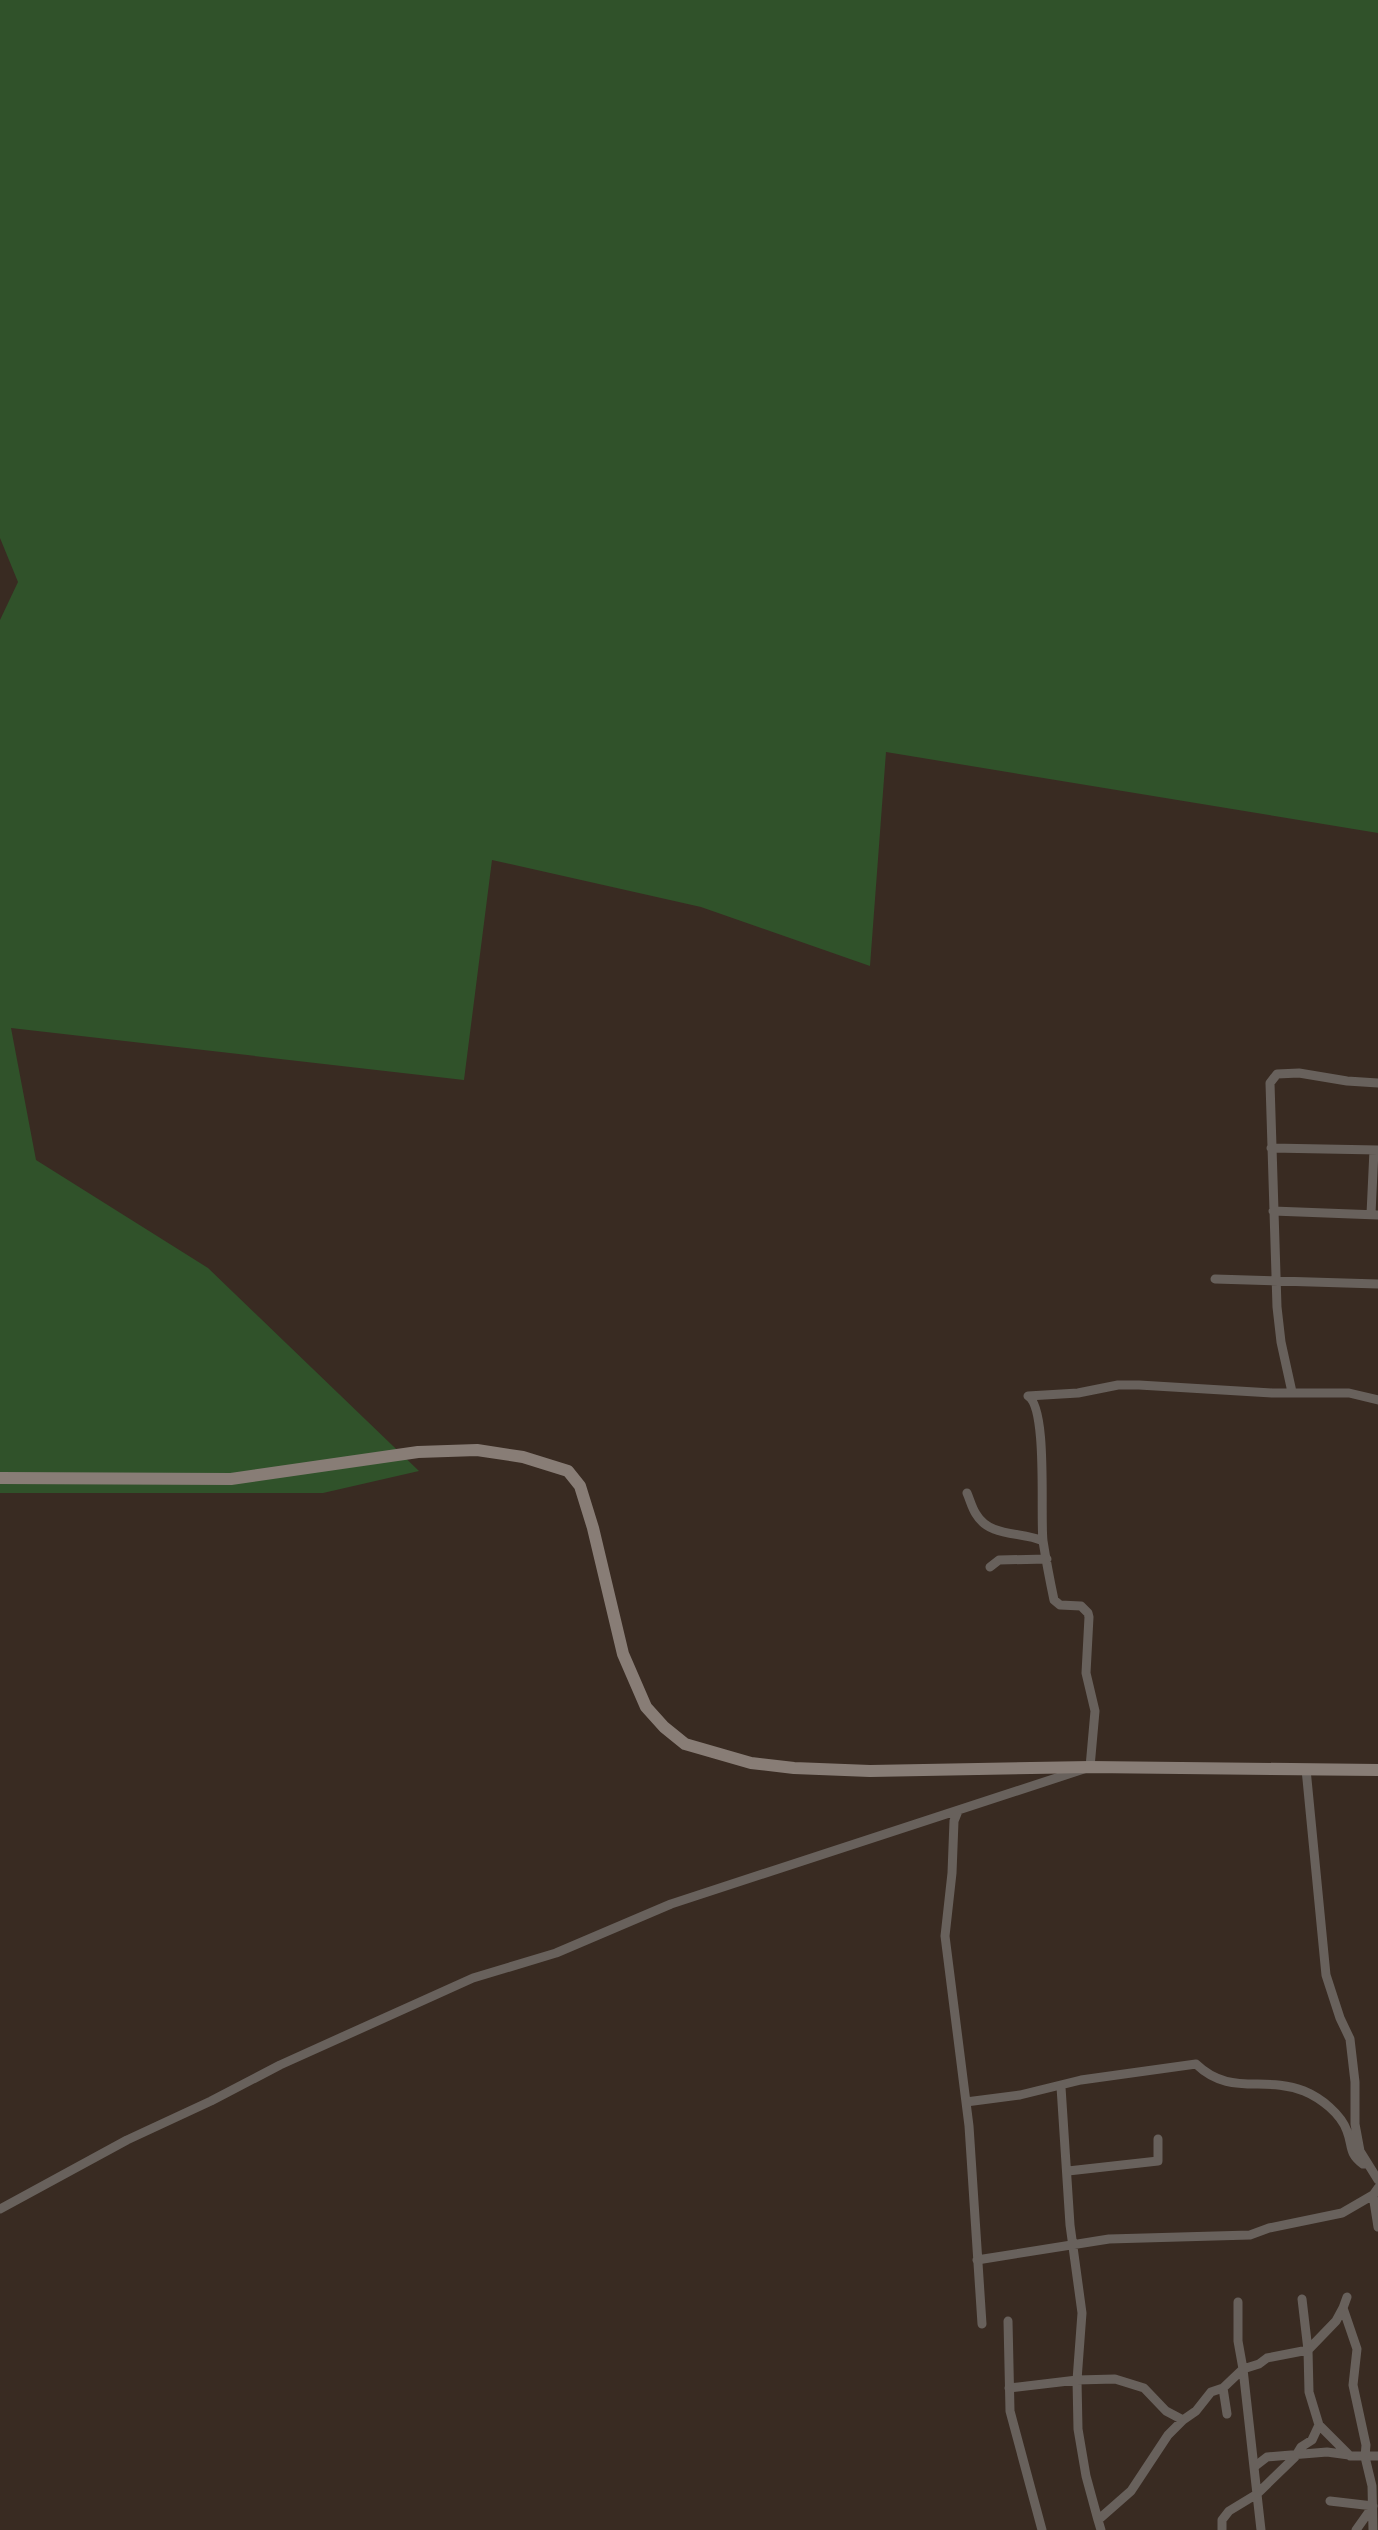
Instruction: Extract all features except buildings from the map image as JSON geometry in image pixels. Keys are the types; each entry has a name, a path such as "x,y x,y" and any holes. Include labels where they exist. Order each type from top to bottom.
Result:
{"main road":[{"path":"0,1478 231,1479 418,1452 477,1450 523,1457 568,1471 580,1486 624,1654 646,1707 664,1727 685,1744 751,1763 794,1768 870,1771 1090,1767 1378,1770"}],"street":[{"path":"1292,1392 1279,1332 1270,1083 1277,1074 1299,1073 1378,1083"},
{"path":"1271,1148 1376,1150 1374,1214 1273,1211"},
{"path":"1215,1279 1378,1284"},
{"path":"0,2209 127,2140 281,2065 473,1978 556,1953 671,1904 1090,1767 1095,1711 1086,1666 1089,1617 1082,1606 1060,1605 1055,1602 1043,1541 1042,1452 1035,1404 1027,1396 1078,1393 1118,1385 1349,1393 1378,1400"},
{"path":"967,1493 977,1516 988,1527 1008,1533 1029,1534 1043,1541"},
{"path":"990,1567 999,1560 1047,1559"},
{"path":"1307,1769 1326,1975 1335,2006 1350,2039 1355,2082 1355,2124 1360,2151 1378,2180"},
{"path":"958,1811 954,1821 950,1904 945,1936 966,2102 982,2325"},
{"path":"966,2102 1020,2095 1061,2087 1080,2080 1196,2064 1207,2075 1221,2082 1292,2087 1307,2092 1339,2116 1347,2131 1354,2157 1366,2164"},
{"path":"1061,2087 1073,2246 1082,2313 1077,2380 1078,2429 1086,2476 1099,2525"},
{"path":"1068,2171 1158,2161 1158,2139"},
{"path":"978,2260 1110,2239 1250,2235 1269,2228 1342,2213 1376,2192 1378,2227"},
{"path":"1099,2525 1131,2491 1168,2435 1196,2410 1211,2392 1223,2388 1243,2369 1259,2364 1267,2358 1308,2350 1336,2321 1347,2297"},
{"path":"1302,2299 1308,2350 1306,2392 1319,2425 1350,2455"},
{"path":"1238,2302 1238,2341 1261,2530"},
{"path":"1343,2308 1357,2349 1353,2385 1367,2445 1365,2457 1372,2486 1373,2530"},
{"path":"1008,2321 1010,2411 1042,2530"},
{"path":"1009,2388 1077,2380 1115,2379 1144,2388 1166,2411 1183,2420"},
{"path":"1223,2388 1227,2414"},
{"path":"1222,2530 1222,2520 1229,2511 1257,2494 1295,2456 1301,2446 1312,2440 1319,2425"},
{"path":"1254,2467 1267,2457 1326,2452 1365,2457 1378,2455"},
{"path":"1330,2501 1373,2506"},
{"path":"1356,2530 1373,2506"}],"green space":[{"path":"0,0 1378,0 1378,833 886,752 870,966 701,907 492,860 464,1080 11,1028 36,1160 208,1268 419,1471 323,1493 0,1493 0,620 18,582 0,538"}]}
